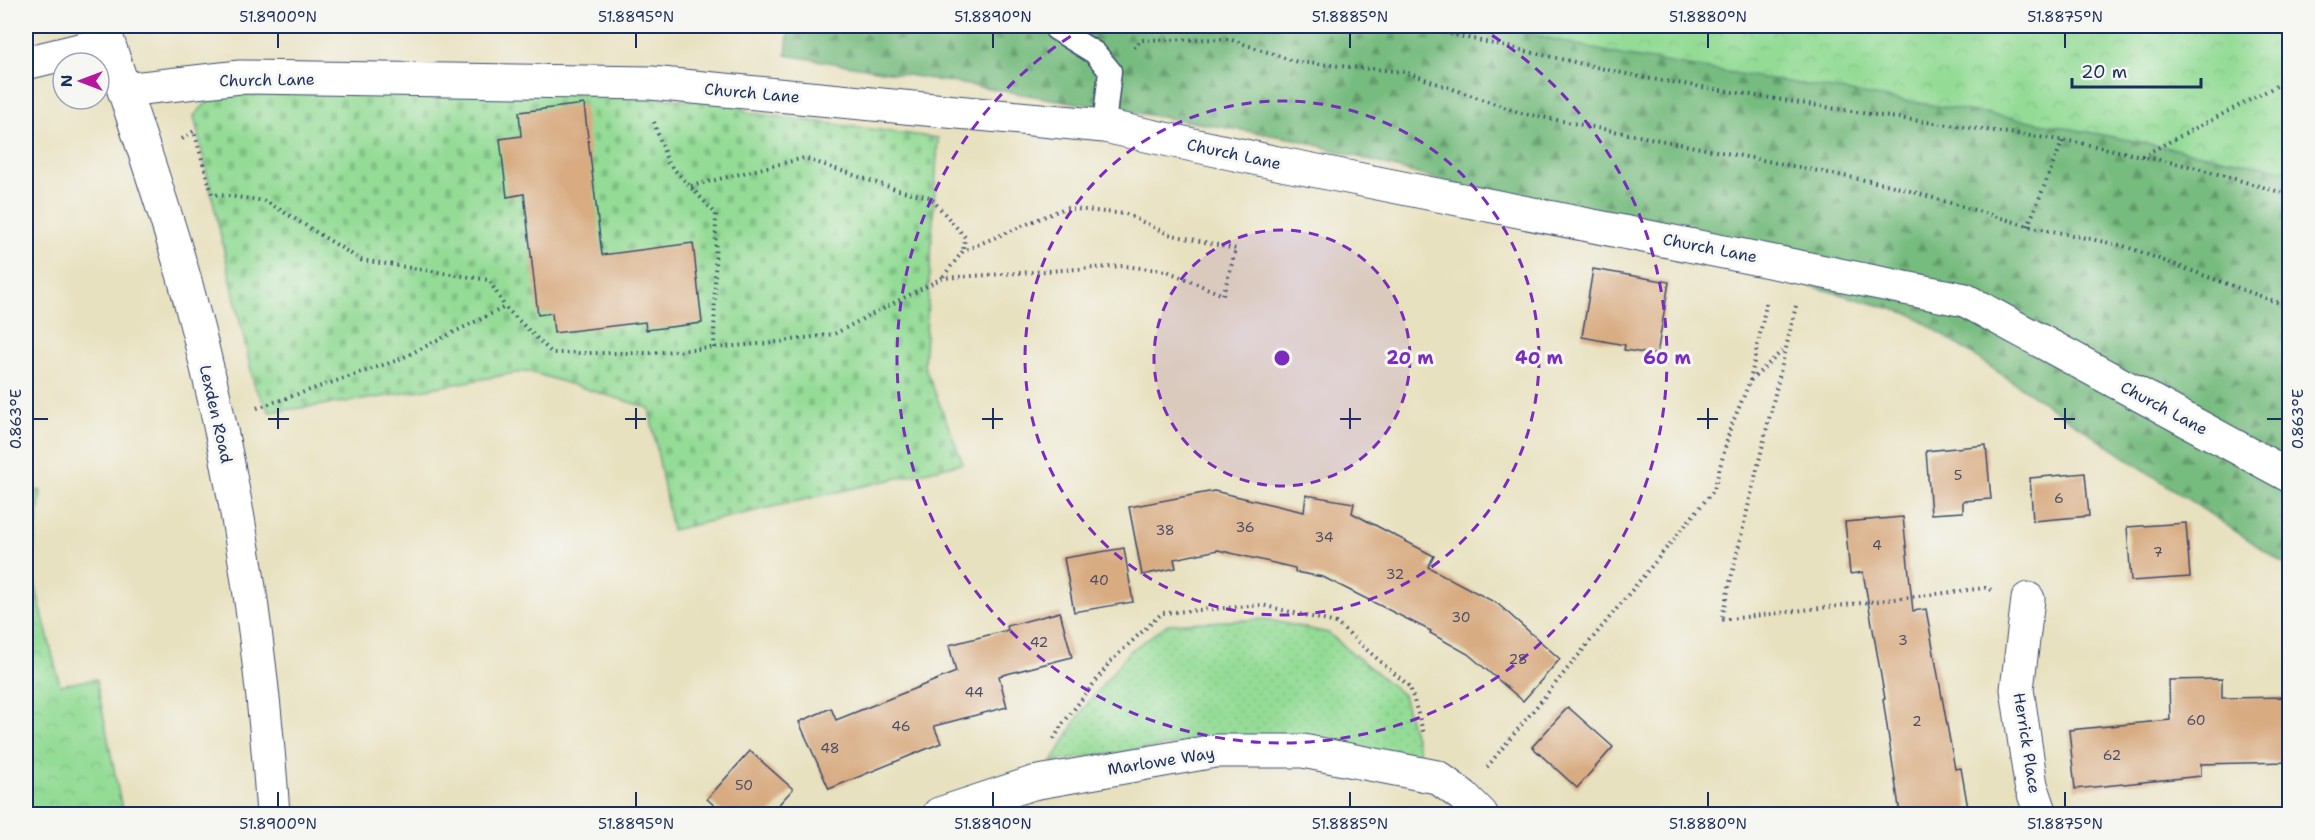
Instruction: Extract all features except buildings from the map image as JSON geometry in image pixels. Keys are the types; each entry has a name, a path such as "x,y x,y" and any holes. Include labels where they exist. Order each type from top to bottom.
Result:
{"street":[{"path":"26,63 106,34"},
{"name":"Lexden Road","path":"106,34 185,281 218,419 243,550 266,720 273,814"},
{"name":"Church Lane","path":"124,90 240,77 651,83 1104,126 1282,164 1965,300 2289,476"},
{"name":"Herrick Place","path":"2028,599 2017,689 2031,785 2041,814"},
{"name":"Marlowe Way","path":"939,814 1033,783 1215,751 1303,751 1461,796"}],"lane":[{"path":"1056,29 1095,53 1110,71 1104,126"}],"path":[{"path":"1415,26 1640,77 1875,115 2063,140 2197,168 2289,195"},
{"path":"1110,71 1141,40 1229,39 1297,62 1405,72 1521,112 1890,185 2028,226 2124,246 2289,307"},
{"path":"2141,156 2289,79"},
{"path":"653,118 668,163 716,214 714,348"},
{"path":"146,162 194,131 212,194 266,201 361,260 489,280 505,307 552,354 651,353 834,334 942,278 1125,266 1167,271 1223,295 1236,249 1168,234 1126,214 1065,208 963,251 942,278"},
{"path":"2028,226 2063,140"},
{"path":"691,186 804,158 898,190 930,197 965,237 963,251"},
{"path":"1033,783 1061,726 1112,660 1162,613 1262,605 1336,623 1410,687 1461,796 1714,490 1730,429 1750,381 1773,261"},
{"path":"1797,304 1784,350 1721,620 1985,588 2028,599"},
{"path":"218,419 291,399 399,360 505,307"},
{"path":"1750,381 1784,350"}],"green space":[{"path":"789,26 1496,26 1621,55 2026,120 2289,171 2289,567 1913,315 1295,139 786,55"},
{"path":"1496,26 2289,26 2289,171 2026,120 1621,55"},
{"path":"469,88 729,102 750,113 938,138 924,365 963,463 672,530 649,408 527,371 376,398 270,412 255,388 194,116 207,102 219,96"},
{"path":"26,489 41,491 31,569 60,685 96,679 123,814 26,814"},
{"path":"1265,619 1328,633 1403,695 1422,762 1215,739 1052,762 1082,711 1129,652 1168,624"}]}
